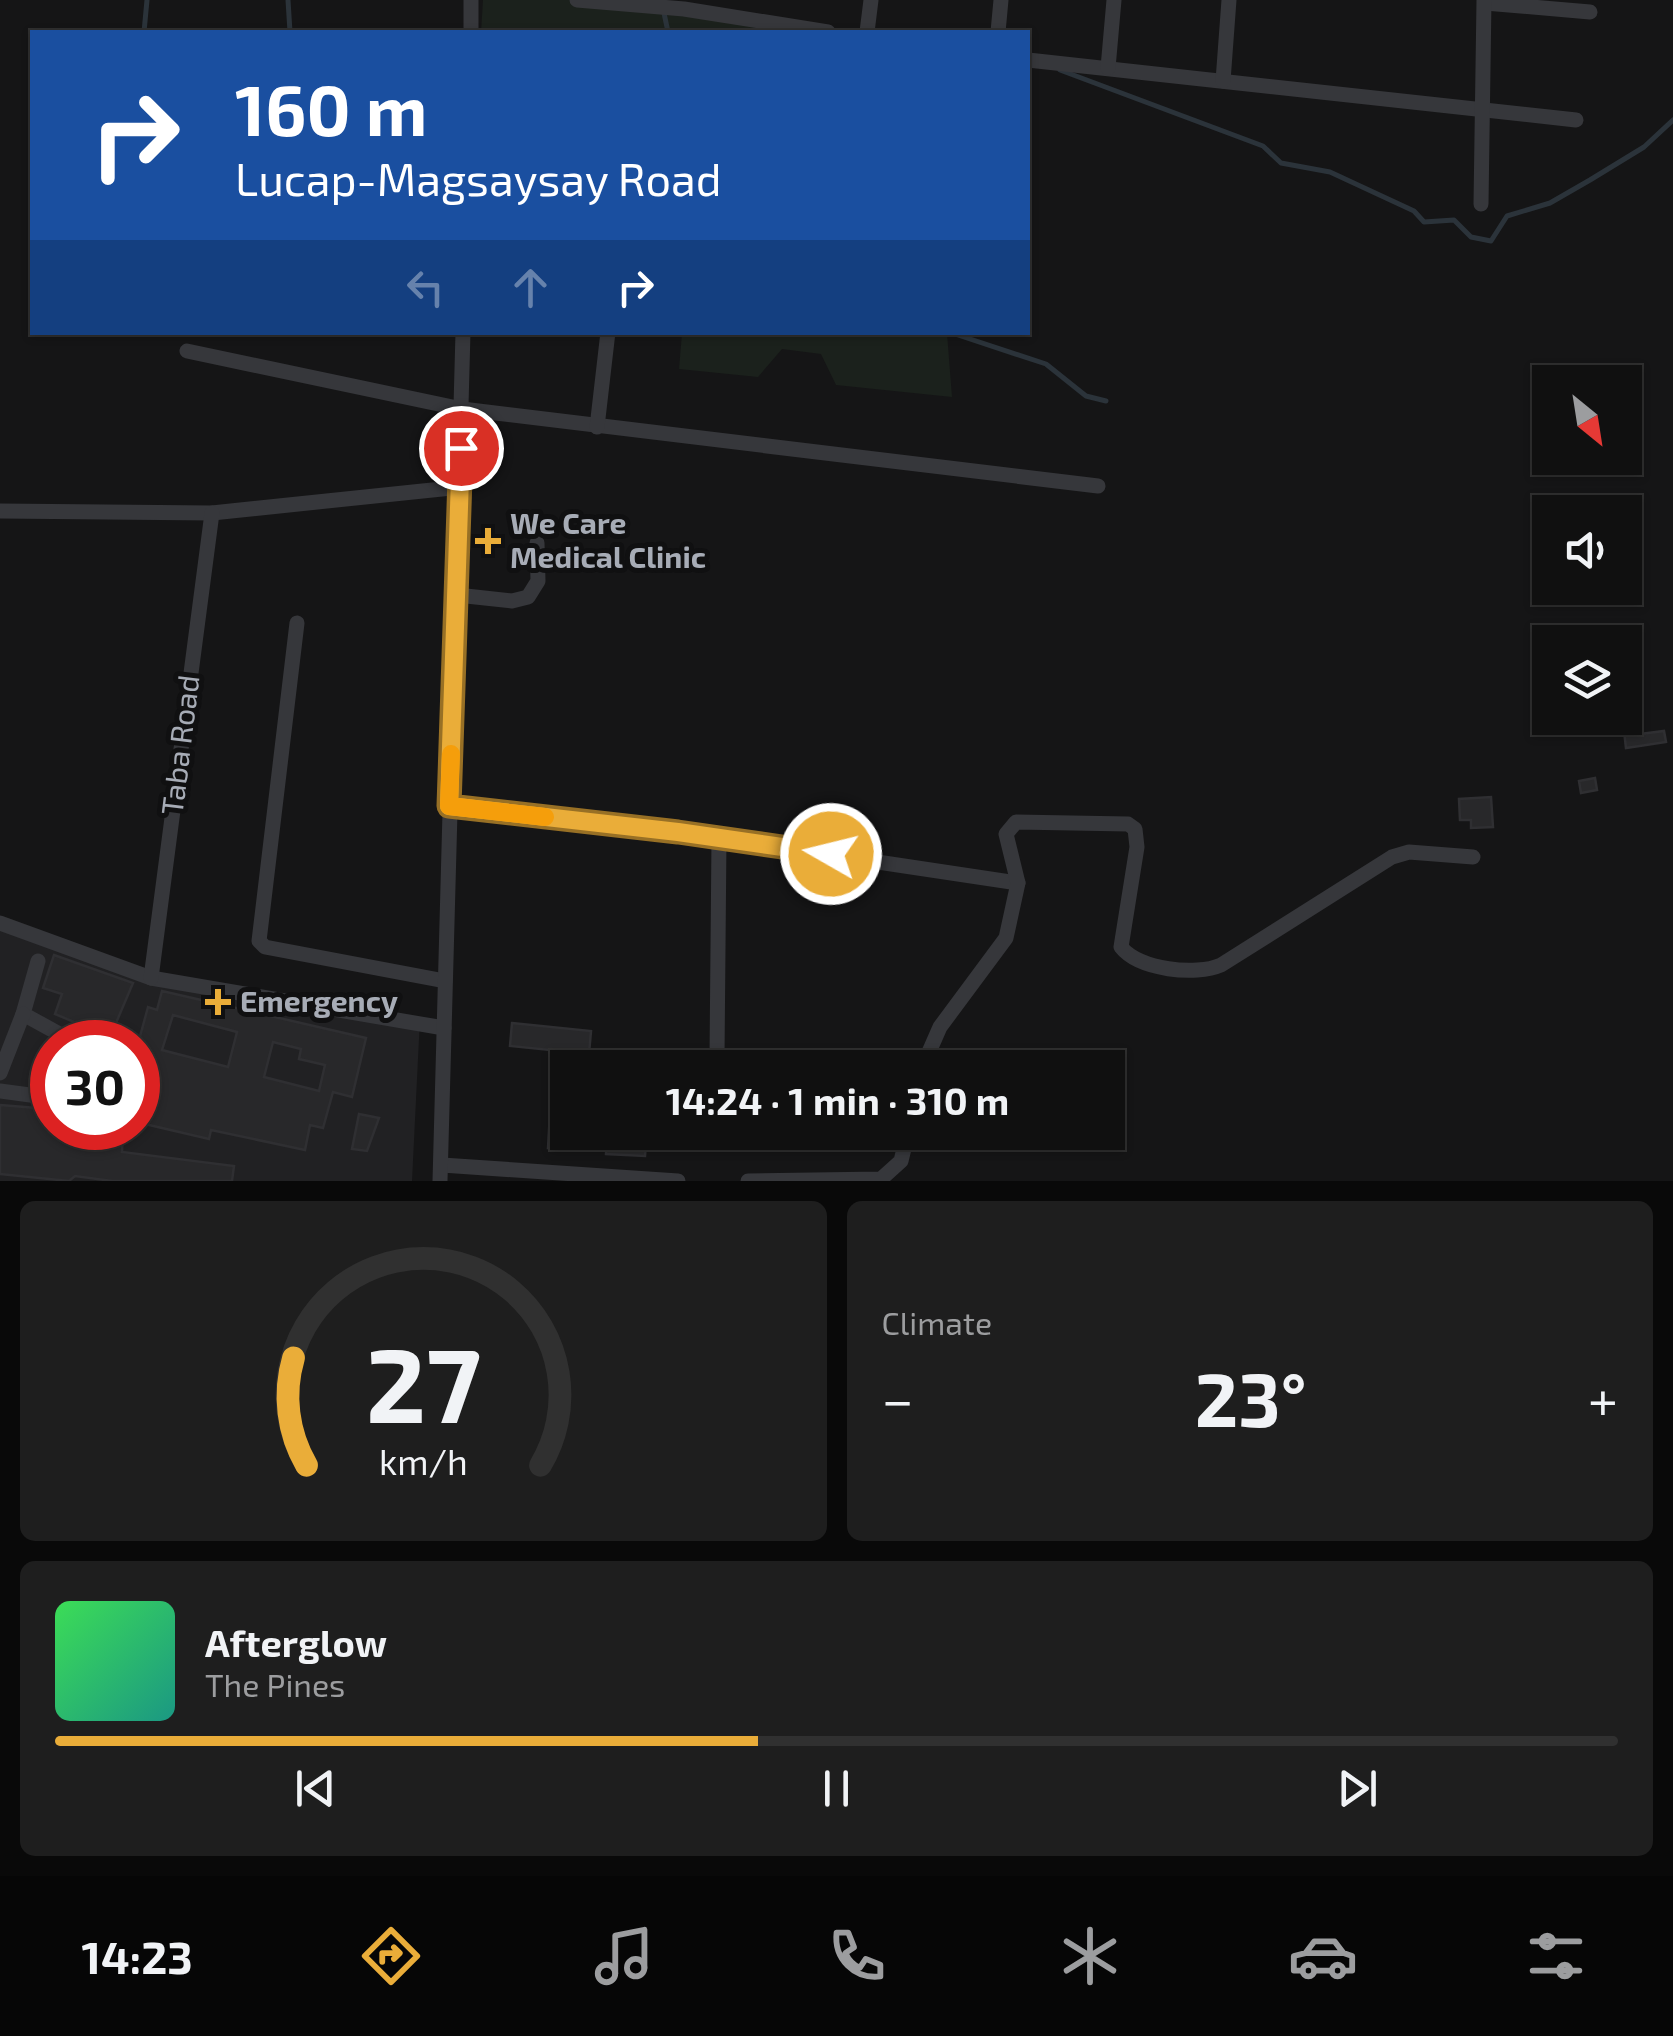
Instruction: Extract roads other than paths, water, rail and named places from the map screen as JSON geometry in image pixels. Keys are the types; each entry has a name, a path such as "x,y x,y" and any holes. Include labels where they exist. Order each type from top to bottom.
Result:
{"street":[{"path":"471,30 472,0"},
{"path":"578,0 815,30"},
{"path":"750,20 753,0"},
{"path":"867,30 872,0"},
{"path":"998,30 1002,0"},
{"path":"1108,68 1114,0"},
{"path":"1223,80 1229,0"},
{"path":"1482,204 1480,132 1486,110 1484,2 1590,12"},
{"path":"1030,60 1576,120"},
{"path":"463,335 441,1173 678,1181"},
{"path":"597,427 608,335"},
{"path":"187,351 462,409 1098,486"},
{"path":"0,511 212,512 461,488"},
{"name":"Taba Road","path":"151,978 212,512"},
{"path":"457,595 512,601 528,597 538,581 537,542"},
{"path":"297,623 260,941 265,947 446,981"},
{"path":"449,806 719,838 1018,882"},
{"path":"930,1050 940,1027 1006,938 1018,882 1006,834 1016,822 1128,824 1137,835 1121,947 1128,956 1144,962 1194,972 1221,964 1392,857 1409,852 1473,858"},
{"path":"717,1050 719,838"},
{"path":"0,923 151,978 444,1028"},
{"path":"0,1073 38,961"},
{"path":"23,1014 34,1020"},
{"path":"0,1091 30,1095"},
{"path":"748,1181 882,1180 901,1162 904,1150"}],"waterway":[{"path":"144,30 147,0"},
{"path":"288,0 290,30"},
{"path":"664,13 668,30"},
{"path":"1060,70 1263,146 1281,163 1330,172 1414,211 1424,222 1454,220 1471,237 1491,241 1507,216 1550,203 1590,180 1644,147 1673,120"},
{"path":"958,335 1046,364 1086,396 1106,401"}],"place":[{"name":"We Care Medical Clinic","path":"488,541"},
{"name":"Emergency","path":"218,1002"}]}
